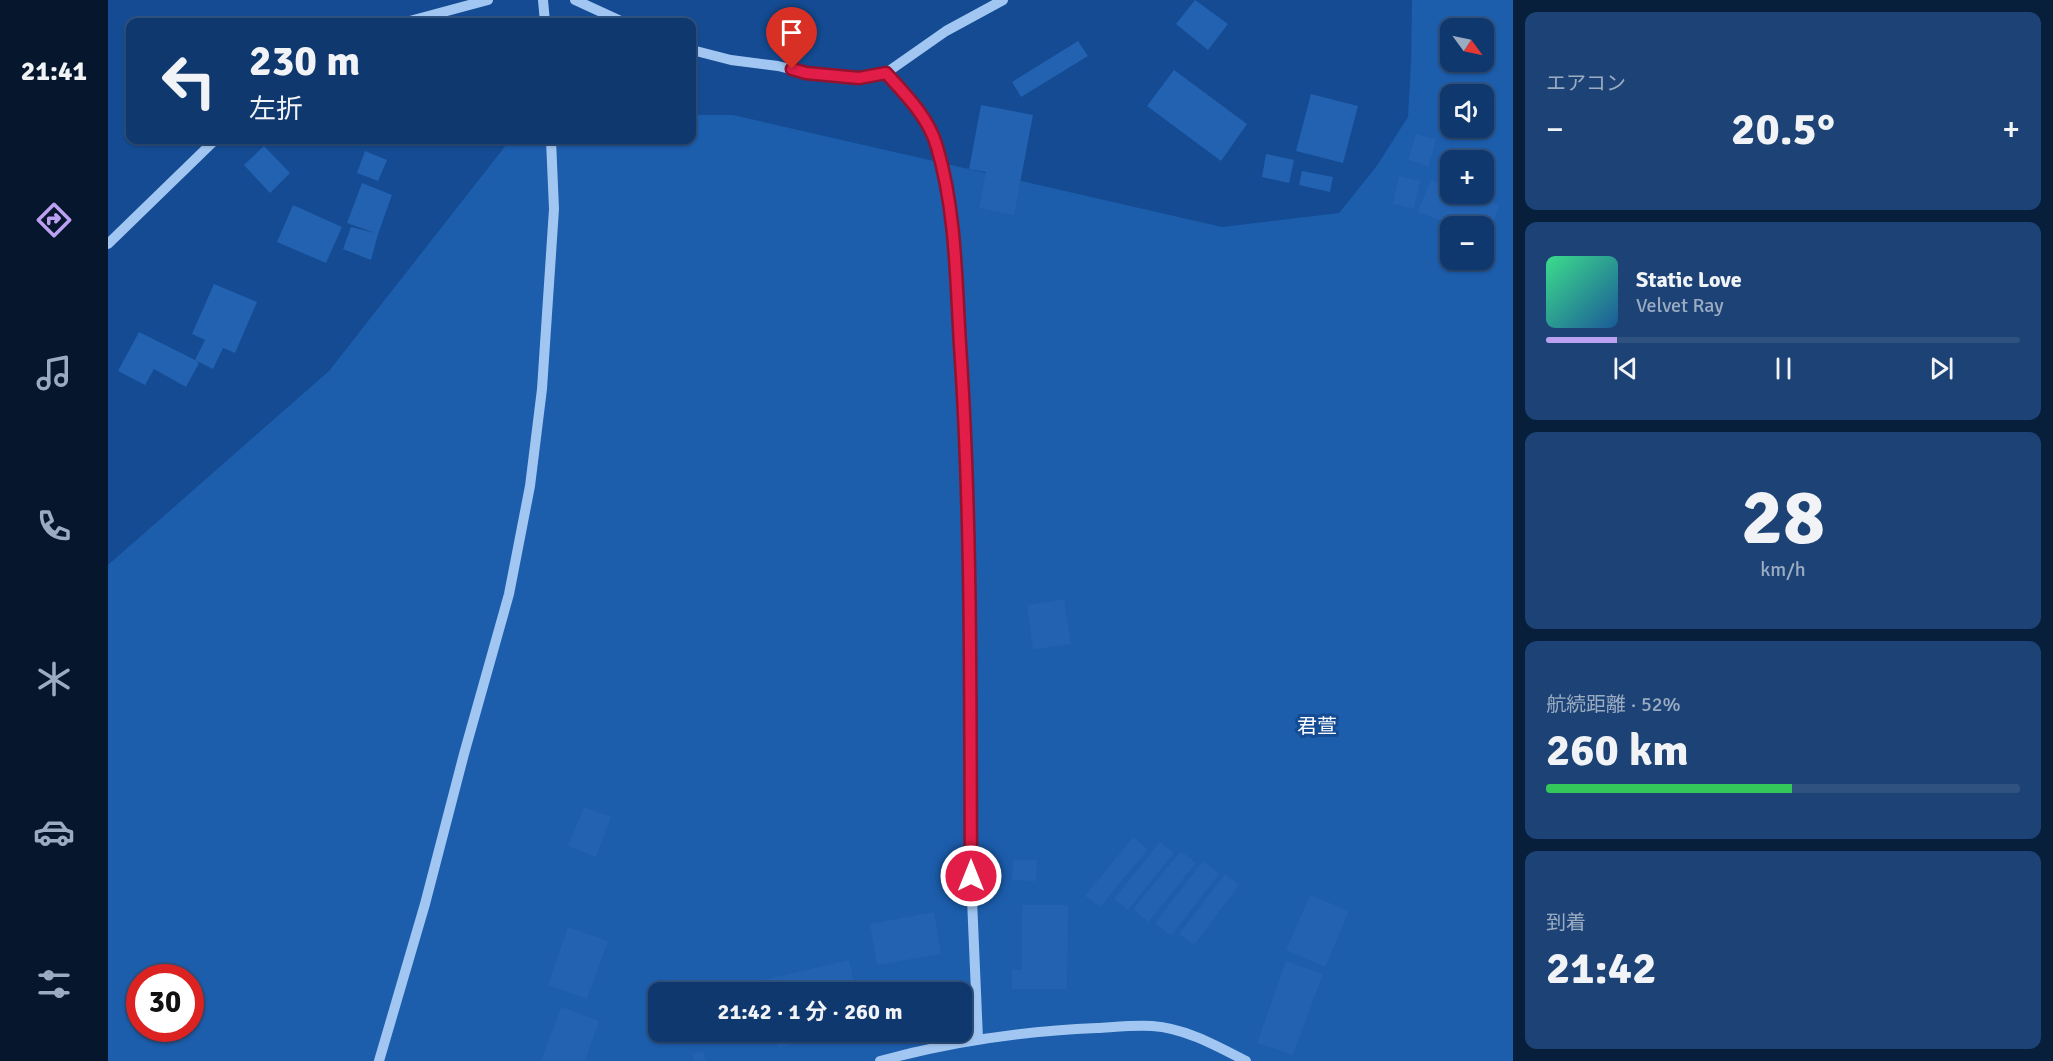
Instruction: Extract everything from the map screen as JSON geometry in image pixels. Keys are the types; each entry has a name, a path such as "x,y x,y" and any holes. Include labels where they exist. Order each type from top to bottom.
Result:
{"street":[{"path":"421,18 488,0"},
{"path":"543,0 545,18"},
{"path":"575,0 613,18"},
{"path":"696,51 731,60 778,66 806,73 859,78 886,73 946,31 1003,0"},
{"path":"886,73 913,103 937,145 951,210 963,389 970,643 971,876 978,1039"},
{"path":"108,244 211,144"},
{"path":"379,1061 425,904 464,754 510,594 530,486 542,389 554,209 551,144"},
{"path":"880,1061 930,1047 1048,1030 1153,1026 1191,1035 1246,1061"}],"shaded area":[{"path":"1412,0 1513,0 1513,1061 108,1061 108,565 329,371 507,144 696,144 696,115 733,115 1222,227 1339,213 1376,167 1408,117"}],"building":[{"path":"1195,0 1228,24 1208,50 1176,24"},
{"path":"1078,41 1088,56 1021,97 1012,82"},
{"path":"1174,70 1247,124 1221,161 1147,106"},
{"path":"1311,94 1358,106 1343,163 1296,151"},
{"path":"981,105 1033,115 1014,215 979,208 986,172 969,169"},
{"path":"1416,134 1436,139 1429,166 1408,160"},
{"path":"264,146 290,173 270,193 244,165"},
{"path":"365,151 387,160 378,181 357,173"},
{"path":"1266,154 1294,160 1289,183 1262,177"},
{"path":"1302,171 1333,177 1330,192 1299,185"},
{"path":"1399,176 1420,181 1414,209 1393,204"},
{"path":"1431,179 1440,183 1440,204 1494,203 1500,205 1494,220 1494,216 1440,216 1440,220 1418,212"},
{"path":"362,183 392,195 371,260 343,249 351,227 375,233 347,223"},
{"path":"293,205 342,227 326,263 277,242"},
{"path":"214,284 257,302 235,353 223,348 213,369 195,360 205,340 192,334"},
{"path":"139,332 199,363 186,387 154,369 145,385 118,371"},
{"path":"1064,599 1071,644 1033,650 1027,605"},
{"path":"584,807 611,817 596,857 568,846"},
{"path":"1133,837 1148,849 1100,907 1085,896"},
{"path":"1160,842 1174,853 1128,910 1114,899"},
{"path":"1181,851 1196,863 1148,922 1133,909"},
{"path":"1013,860 1037,860 1036,881 1012,880"},
{"path":"1203,861 1219,874 1171,936 1155,923"},
{"path":"1225,874 1239,885 1194,945 1179,934"},
{"path":"1310,895 1349,911 1325,967 1286,950"},
{"path":"1022,905 1068,905 1067,989 1012,989 1012,970 1022,970"},
{"path":"934,912 941,954 877,965 870,924"},
{"path":"568,927 608,941 587,999 548,985"},
{"path":"849,960 854,982 763,982 763,980"},
{"path":"1286,961 1323,974 1293,1055 1257,1043"},
{"path":"561,1007 599,1021 585,1061 541,1061"},
{"path":"776,1042 802,1042 778,1048"},
{"path":"703,1051 706,1061 695,1061 692,1054"}],"district":[{"name":"君萱","path":"1317,726"}],"route":[{"path":"792,69 806,73 859,78 886,73 913,103 926,122 937,145 945,180 951,210 963,389 970,643 971,876"}]}
